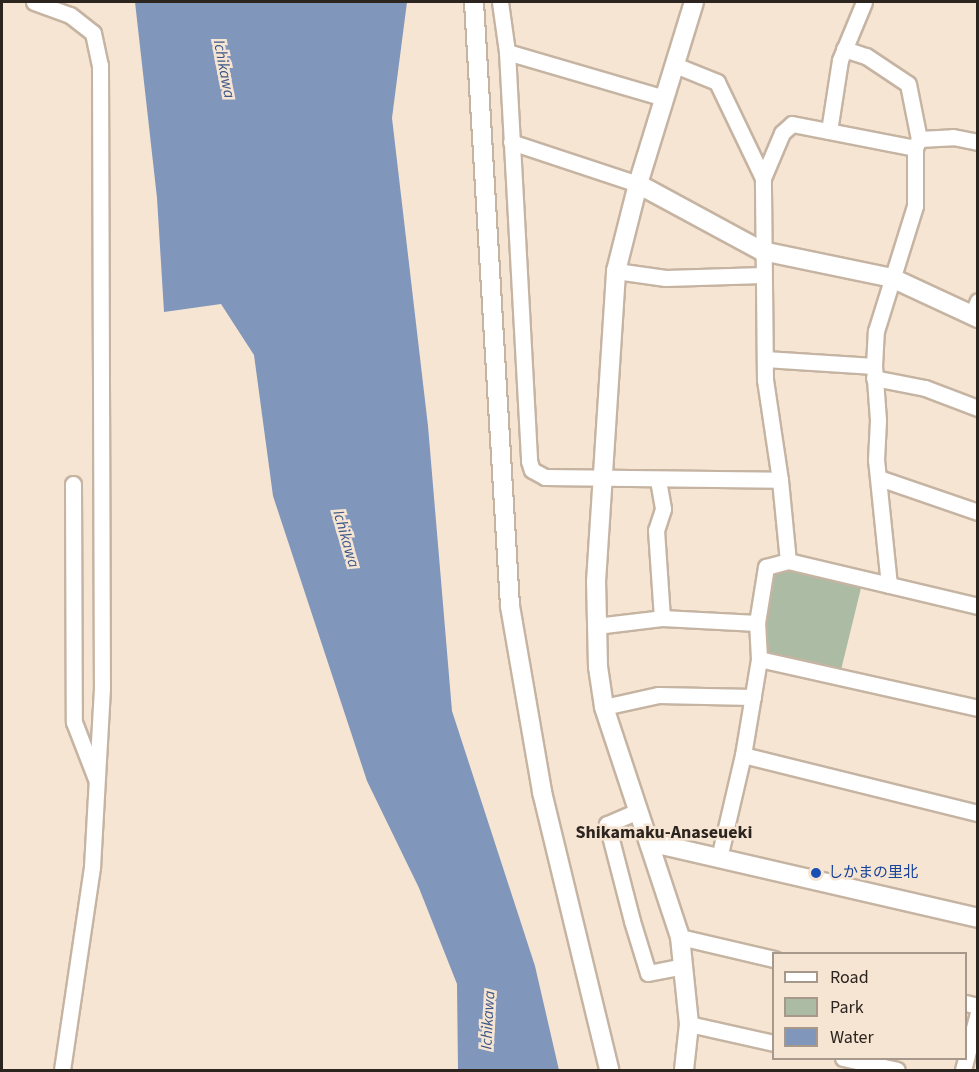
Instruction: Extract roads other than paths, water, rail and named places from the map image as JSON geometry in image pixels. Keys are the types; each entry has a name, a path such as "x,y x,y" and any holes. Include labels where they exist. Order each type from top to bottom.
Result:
{"street":[{"path":"34,2 70,15 93,33 100,64 102,688 92,867 62,1071"},
{"path":"474,2 510,606 542,792 609,1071"},
{"path":"500,2 507,52 529,461 532,470 545,477 601,481 780,480"},
{"path":"684,1071 689,1024 680,937 604,707 596,626 601,481 616,271 638,184 694,2"},
{"path":"829,131 835,80 844,49 864,2"},
{"path":"844,49 866,56 908,84 917,144 915,206 876,331 874,372 879,478 889,585"},
{"path":"507,52 664,99"},
{"path":"675,65 717,82 763,178"},
{"path":"788,561 765,359 762,251 763,178 782,133 792,124 917,144 953,137 978,142"},
{"path":"511,142 638,184 762,251 892,278 976,311"},
{"path":"616,271 666,278 763,275"},
{"path":"765,359 874,372 978,408"},
{"path":"879,478 978,512"},
{"path":"658,480 663,509 656,530 662,618"},
{"path":"73,484 74,722 97,782"},
{"path":"719,858 743,755 753,697 759,659 757,623 766,567 788,561 978,606"},
{"path":"596,626 662,618 757,623"},
{"path":"759,659 978,708"},
{"path":"604,707 658,694 753,697"},
{"path":"743,755 978,813"},
{"path":"638,811 607,824 632,921 648,973 683,966"},
{"path":"649,842 978,918"},
{"path":"680,937 772,958"},
{"path":"967,1056 978,1013"},
{"path":"689,1024 772,1043"},
{"path":"848,1060 897,1071"}],"water":[{"name":"Ichikawa","path":"135,2 407,2 392,118 428,426 452,711 535,966 559,1070 458,1070 457,984 419,888 367,781 273,496 254,355 221,304 164,312 157,198"}],"place":[{"name":"しかまの里北","path":"816,873"}],"district":[{"name":"Shikamaku-Anaseueki","path":"664,833"}]}
